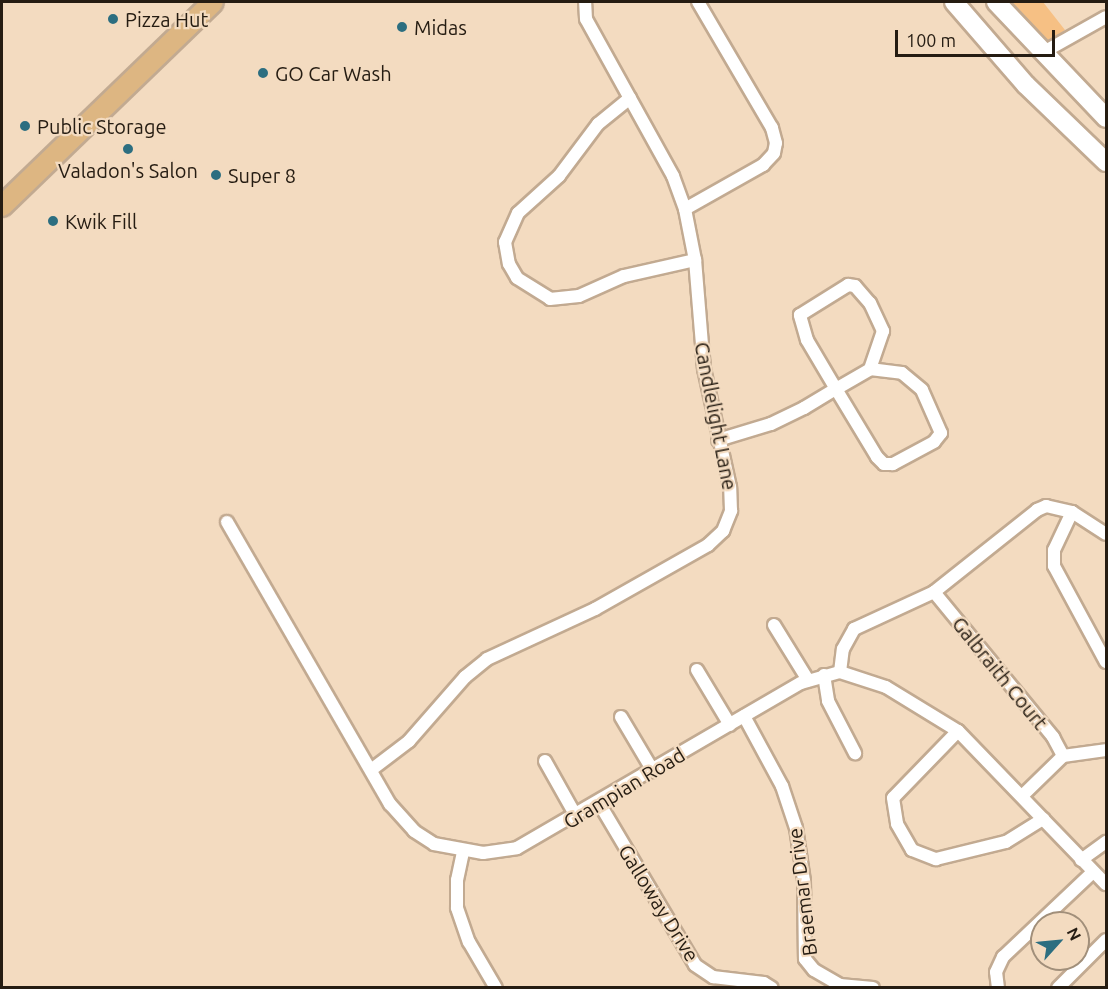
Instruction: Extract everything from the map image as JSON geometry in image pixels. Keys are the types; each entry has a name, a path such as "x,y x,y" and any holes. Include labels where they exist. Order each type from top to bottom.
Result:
{"main road":[{"path":"2,206 213,2"},
{"path":"954,2 1026,85 1107,162"},
{"path":"996,2 1042,54 1107,118"}],"street":[{"name":"Candlelight Lane","path":"371,770 409,741 465,677 487,659 644,583 708,545 723,531 732,498 704,369 695,260 685,209 673,176 586,19 585,2"},
{"path":"685,209 763,165 774,153 776,143 771,128 698,2"},
{"path":"1042,54 1107,17"},
{"path":"630,98 598,124 559,176 518,213 505,242 509,264 517,278 550,299 579,296 624,276 695,260"},
{"path":"718,440 771,424 836,389 870,369 902,373 922,390 941,433 934,442 892,464 884,464 836,389 807,340 800,315 848,285 855,286 870,303 883,331 870,369"},
{"path":"840,672 843,649 854,629 934,592 1037,510 1046,506 1072,512 1107,534"},
{"path":"1072,512 1054,550 1054,566 1107,662"},
{"name":"Grampian Road","path":"227,522 390,804 414,831 434,844 463,852 517,848 599,803 808,680 840,672 886,687 958,731 1081,860 1107,884"},
{"name":"Galbraith Court","path":"934,592 1053,737 1063,756"},
{"path":"774,625 808,680"},
{"path":"697,670 730,725"},
{"path":"824,675 828,701 855,753"},
{"name":"Braemar Drive","path":"744,716 790,807 804,881 805,959 814,970 840,985 873,987"},
{"path":"621,717 652,771"},
{"path":"958,731 893,798 897,824 912,850 936,859 1006,842 1043,819"},
{"path":"1022,796 1063,756 1107,750"},
{"path":"545,761 576,816"},
{"name":"Galloway Drive","path":"599,803 695,965 712,977 764,983 772,987"},
{"path":"1081,860 1107,842"},
{"path":"463,852 457,880 457,908 469,942 496,987"},
{"path":"998,987 996,972 1003,957 1093,872"},
{"path":"1058,987 1069,983 1107,940"}],"shaded area":[{"path":"1011,2 1043,2 1065,30 1047,44"}],"place":[{"name":"Pizza Hut","path":"113,19"},
{"name":"Midas","path":"402,27"},
{"name":"GO Car Wash","path":"263,73"},
{"name":"Public Storage","path":"25,126"},
{"name":"Valadon's Salon","path":"128,149"},
{"name":"Super 8","path":"216,175"},
{"name":"Kwik Fill","path":"53,221"}]}
